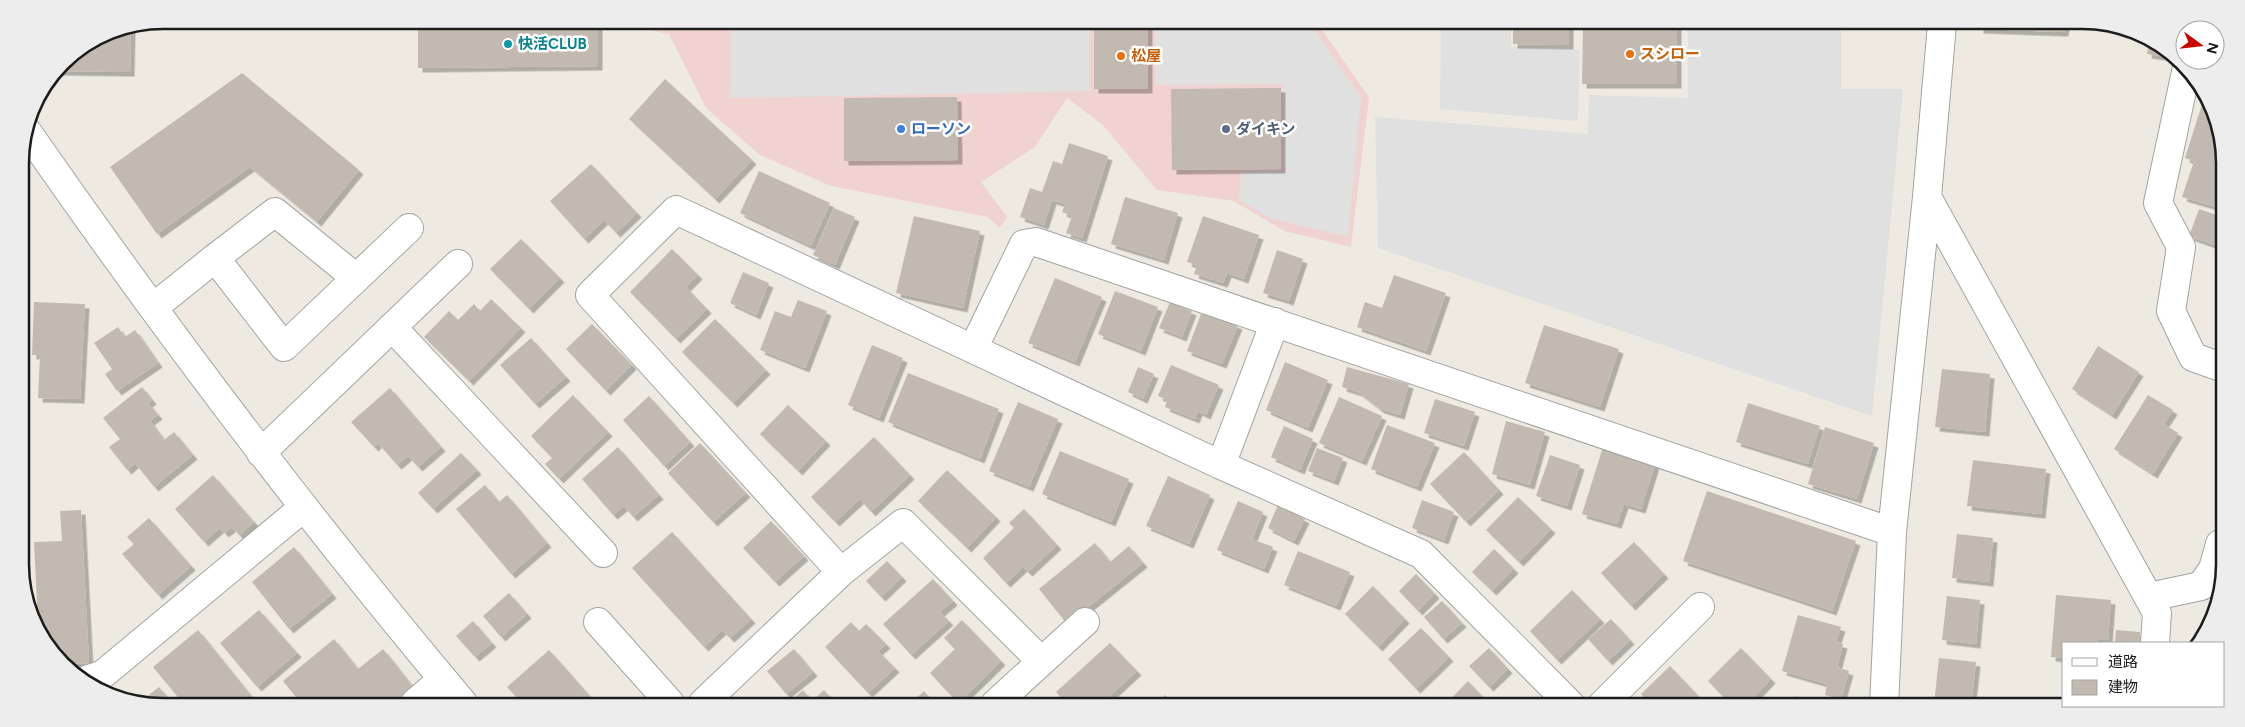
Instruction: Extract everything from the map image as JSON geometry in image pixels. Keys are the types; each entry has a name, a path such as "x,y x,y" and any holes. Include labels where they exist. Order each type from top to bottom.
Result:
{"street":[{"path":"1884,698 1892,532 1928,197 1942,29"},
{"path":"2185,77 2158,203 2180,247 2171,311 2193,357 2216,365"},
{"path":"31,137 261,453 459,698"},
{"path":"1928,197 2149,597 2157,613 2155,642"},
{"path":"841,572 590,296 676,210 1221,464 1421,554 1563,698"},
{"path":"154,307 276,212 356,278"},
{"path":"216,258 284,347 409,228"},
{"path":"973,349 1024,244 1036,242 1892,532"},
{"path":"261,453 458,264"},
{"path":"1221,464 1275,322"},
{"path":"392,327 603,553"},
{"path":"93,678 102,675 304,507"},
{"path":"708,698 841,572 903,523 1041,661"},
{"path":"2149,597 2201,586 2213,569 2216,558"},
{"path":"1609,698 1700,607"},
{"path":"598,622 666,698"},
{"path":"1001,698 1085,622"},
{"path":"421,698 443,679"}],"shaded area":[{"path":"644,29 1321,29 1369,97 1351,247 1284,231 1234,201 1157,190 1103,125 1067,98 1035,147 981,182 1007,217 1000,228 988,217 831,186 760,155 706,108 669,34"},
{"path":"731,29 1089,29 1090,91 730,98"},
{"path":"1155,29 1314,29 1361,97 1348,237 1270,218 1239,200 1241,172 1284,171 1283,84 1156,85"},
{"path":"1441,29 1511,29 1511,47 1580,50 1578,121 1440,109"},
{"path":"1688,29 1841,29 1841,89 1903,89 1872,416 1378,248 1375,117 1588,134 1589,95 1688,98"}],"building":[{"name":"快活CLUB","path":"418,29 598,29 598,66 418,68"},
{"name":"松屋","path":"1094,29 1148,29 1148,89 1094,89"},
{"path":"1513,29 1569,29 1569,45 1513,44"},
{"name":"スシロー","path":"1583,29 1677,29 1677,84 1582,84"},
{"path":"1979,29 2064,29 2064,32"},
{"path":"131,32 130,72 65,71 81,56 96,47 111,39"},
{"path":"2148,47 2165,57 2147,54"},
{"path":"242,73 359,170 317,222 250,167 157,234 110,167"},
{"path":"665,79 752,160 715,199 629,119"},
{"name":"ダイキン","path":"1281,88 1281,169 1172,170 1171,89"},
{"name":"ローソン","path":"957,97 958,160 844,161 844,98"},
{"path":"2202,104 2214,137 2216,154 2216,207 2182,197 2194,161 2185,158"},
{"path":"1069,143 1108,156 1082,238 1066,233 1072,216 1062,212 1065,204 1052,200 1044,225 1020,217 1030,188 1042,192 1053,161 1062,164"},
{"path":"591,164 637,213 616,233 604,220 584,239 550,201"},
{"path":"759,171 830,203 811,246 740,213"},
{"path":"1125,197 1178,213 1164,260 1111,244"},
{"path":"834,208 855,217 835,265 813,255"},
{"path":"2199,209 2216,215 2216,238 2214,245 2189,236"},
{"path":"914,216 980,231 963,308 896,293"},
{"path":"1203,216 1259,235 1244,279 1227,273 1223,283 1194,274 1197,265 1187,262"},
{"path":"521,239 560,278 529,309 490,269"},
{"path":"672,249 698,275 686,287 707,309 676,339 630,292"},
{"path":"1277,250 1303,259 1289,301 1263,293"},
{"path":"743,272 769,283 756,315 730,303"},
{"path":"1394,275 1446,293 1426,351 1357,327 1365,302 1382,308"},
{"path":"1055,278 1102,297 1075,362 1028,343"},
{"path":"1115,291 1158,307 1141,351 1098,334"},
{"path":"491,299 521,328 469,381 424,337 449,311 458,320 474,304 480,311"},
{"path":"798,300 827,311 805,368 760,350 775,311 791,317"},
{"path":"34,302 85,304 80,399 38,398 40,355 32,355"},
{"path":"1170,302 1192,311 1182,337 1159,328"},
{"path":"1202,311 1238,325 1222,364 1187,351"},
{"path":"715,319 766,370 733,403 682,352"},
{"path":"592,324 632,365 606,391 566,349"},
{"path":"1544,325 1619,349 1600,407 1525,383"},
{"path":"118,327 125,337 135,330 158,363 117,391 105,374 112,369 94,343"},
{"path":"531,338 566,377 535,404 500,365"},
{"path":"872,345 903,358 879,418 848,405"},
{"path":"2098,346 2139,372 2112,415 2072,389"},
{"path":"1285,362 1328,380 1308,428 1266,410"},
{"path":"1171,365 1219,385 1206,415 1198,411 1195,419 1165,407 1167,400 1158,396"},
{"path":"1138,367 1154,374 1143,399 1128,392"},
{"path":"1347,367 1409,384 1400,415 1380,409 1358,392 1342,387"},
{"path":"1942,369 1990,374 1985,432 1935,427"},
{"path":"908,373 999,409 980,459 888,422"},
{"path":"142,387 152,400 148,403 158,415 150,421 164,440 174,432 193,455 154,487 135,463 127,470 109,447 120,439 103,418"},
{"path":"390,388 441,447 418,467 408,456 397,465 378,443 374,447 351,422"},
{"path":"573,395 608,432 559,479 545,464 552,458 531,436"},
{"path":"2148,395 2173,410 2164,424 2178,433 2153,474 2114,449"},
{"path":"649,396 690,442 664,466 623,420"},
{"path":"1339,397 1382,416 1362,461 1319,443"},
{"path":"1435,399 1475,412 1464,446 1424,433"},
{"path":"1018,402 1058,419 1029,487 989,471"},
{"path":"1748,403 1820,426 1808,464 1736,442"},
{"path":"788,405 826,441 798,471 760,434"},
{"path":"1506,421 1545,432 1530,485 1492,474"},
{"path":"1387,425 1435,443 1417,487 1371,469"},
{"path":"1284,426 1313,439 1300,470 1271,457"},
{"path":"1825,427 1874,443 1857,499 1808,484"},
{"path":"874,437 910,475 871,512 860,499 835,522 811,497"},
{"path":"700,443 746,493 713,522 668,473"},
{"path":"618,447 659,495 633,517 624,506 613,515 582,479"},
{"path":"1603,447 1655,464 1641,509 1624,504 1617,524 1582,514"},
{"path":"1317,448 1343,458 1334,481 1308,471"},
{"path":"1060,451 1129,479 1111,522 1042,494"},
{"path":"1464,452 1499,490 1466,522 1430,484"},
{"path":"461,453 477,470 433,509 418,493"},
{"path":"1550,455 1580,465 1567,506 1536,496"},
{"path":"1973,460 2046,469 2041,514 1967,506"},
{"path":"947,470 996,517 967,548 918,501"},
{"path":"213,475 254,522 239,535 232,527 224,533 220,528 204,542 175,509"},
{"path":"1168,476 1210,495 1189,544 1146,526"},
{"path":"485,485 499,502 507,495 547,543 511,574 456,509"},
{"path":"1707,491 1856,541 1832,611 1683,561"},
{"path":"1518,497 1551,529 1519,562 1486,530"},
{"path":"1422,500 1454,512 1444,540 1412,528"},
{"path":"1238,501 1263,512 1252,539 1273,547 1264,569 1217,550"},
{"path":"1278,505 1305,519 1294,541 1268,528"},
{"path":"1024,509 1057,545 1028,572 1023,567 1006,583 983,558 1014,528 1009,523"},
{"path":"81,510 89,663 73,664 62,653 51,639 37,610 34,542 62,541 60,511"},
{"path":"149,518 191,566 158,595 122,554 134,544 127,537"},
{"path":"771,521 804,556 775,582 743,548"},
{"path":"672,532 751,619 730,638 722,630 704,647 632,568"},
{"path":"1957,534 1993,538 1989,582 1952,578"},
{"path":"1634,542 1664,574 1631,606 1601,573"},
{"path":"1095,543 1110,562 1129,546 1143,563 1067,624 1039,589"},
{"path":"294,547 332,594 289,629 252,582"},
{"path":"1494,549 1514,569 1492,591 1472,572"},
{"path":"1298,551 1350,572 1336,606 1284,585"},
{"path":"887,561 902,577 881,597 866,581"},
{"path":"1416,574 1435,594 1418,611 1399,591"},
{"path":"933,579 953,601 940,612 949,621 911,655 883,624"},
{"path":"1373,586 1405,619 1378,647 1345,614"},
{"path":"1572,590 1600,619 1557,660 1530,631"},
{"path":"509,593 527,614 501,637 483,616"},
{"path":"2056,595 2111,600 2108,640 2098,640 2097,642 2062,642 2062,658 2051,657"},
{"path":"1947,596 1980,600 1976,644 1942,640"},
{"path":"1442,601 1462,623 1443,639 1424,617"},
{"path":"259,610 297,653 257,687 220,643"},
{"path":"1798,615 1841,627 1836,642 1843,644 1837,667 1849,671 1841,698 1825,695 1827,684 1782,671"},
{"path":"1611,619 1630,640 1608,661 1588,639"},
{"path":"962,620 1001,661 963,698 953,698 930,673 955,649 944,638"},
{"path":"473,621 492,643 475,657 456,636"},
{"path":"851,622 859,631 866,624 886,644 878,651 895,668 868,693 825,647"},
{"path":"1421,628 1449,657 1416,689 1388,659"},
{"path":"198,630 253,698 179,698 153,667"},
{"path":"2116,630 2140,632 2139,642 2115,642"},
{"path":"334,639 358,669 383,649 413,687 400,698 367,698 365,696 363,698 297,698 283,681"},
{"path":"1110,643 1137,671 1108,698 1062,698 1056,692"},
{"path":"1489,648 1508,669 1489,687 1469,666"},
{"path":"1741,648 1771,679 1753,698 1724,698 1708,681"},
{"path":"794,649 813,672 786,694 767,671"},
{"path":"549,650 592,698 517,698 507,687"},
{"path":"1939,658 1976,662 1972,698 1935,698"},
{"path":"1670,666 1700,698 1645,698 1641,694"},
{"path":"1468,681 1482,696 1480,698 1452,698"},
{"path":"159,687 168,698 163,698 146,697"},
{"path":"803,690 810,698 794,698"},
{"path":"824,690 831,698 815,698"},
{"path":"924,691 930,698 916,698"}],"place":[{"name":"快活CLUB","path":"508,44"},
{"name":"スシロー","path":"1630,54"},
{"name":"松屋","path":"1121,56"},
{"name":"ローソン","path":"901,129"},
{"name":"ダイキン","path":"1226,129"}]}
